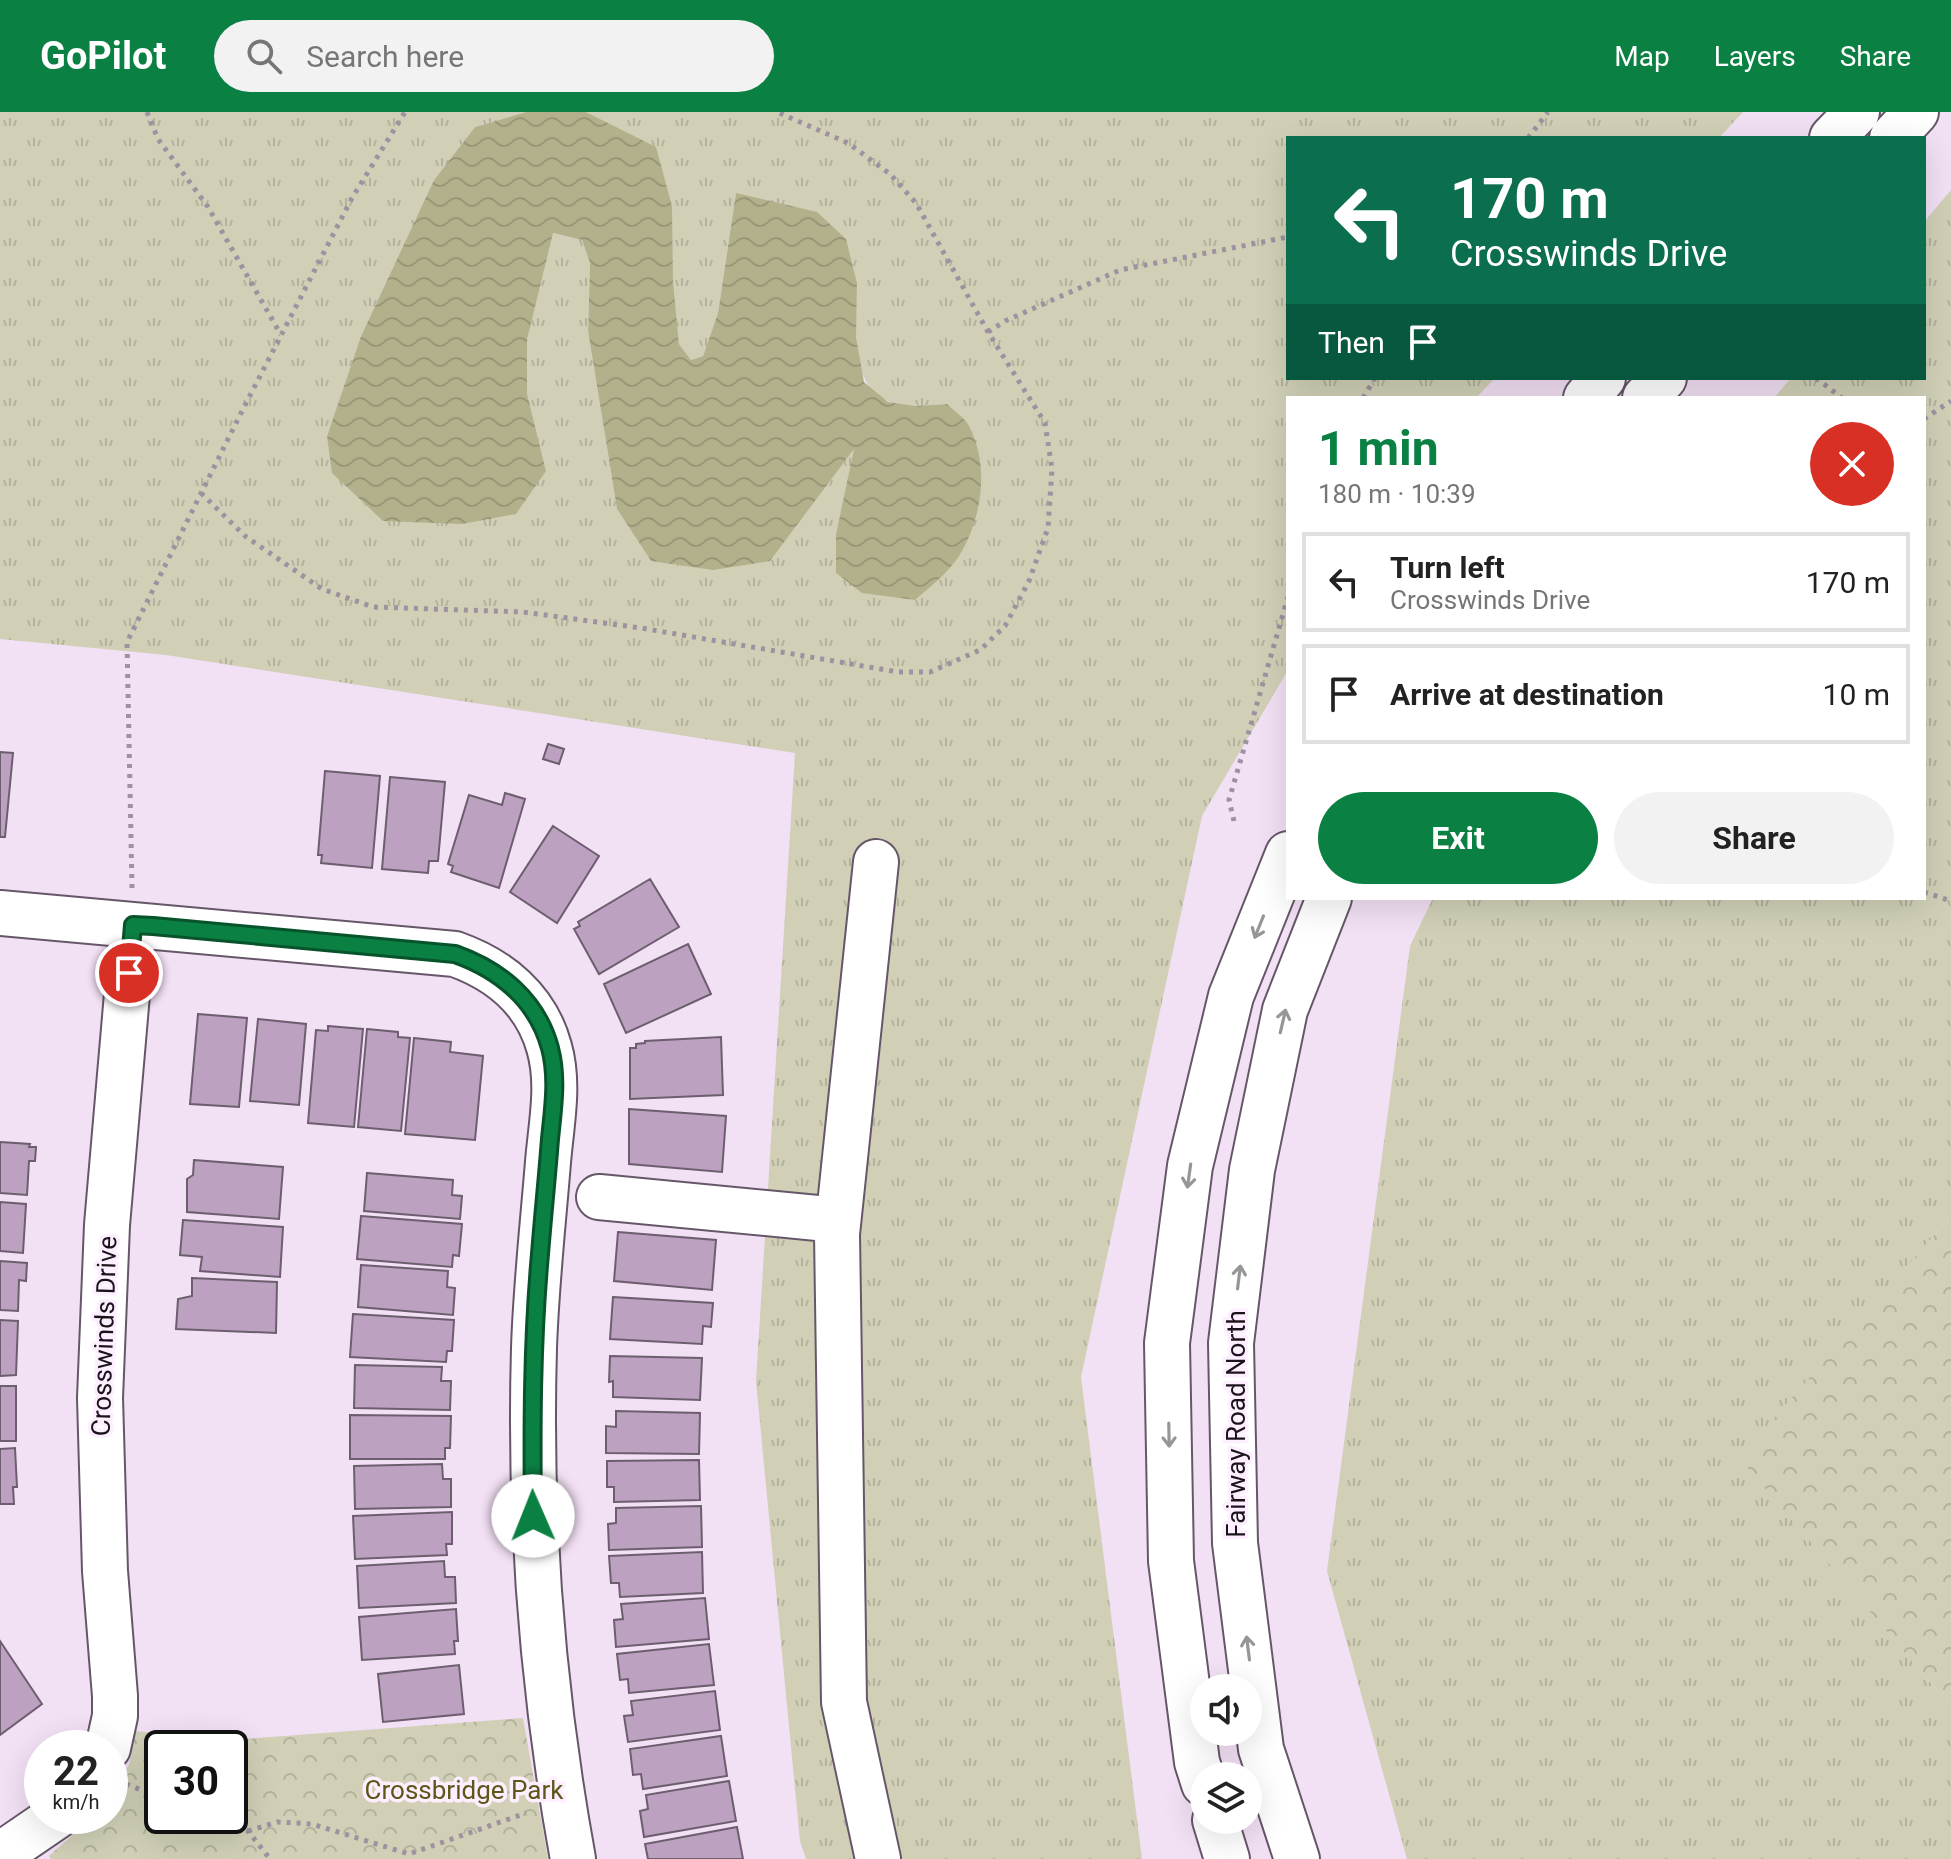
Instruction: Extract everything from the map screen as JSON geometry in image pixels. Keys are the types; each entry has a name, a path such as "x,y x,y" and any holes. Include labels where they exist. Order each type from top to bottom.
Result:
{"street":[{"path":"1834,136 1857,112"},
{"path":"1894,136 1916,112"},
{"path":"1588,396 1601,380"},
{"path":"1647,396 1662,380"},
{"path":"1197,1762 1171,1561 1167,1343 1190,1166 1231,996 1286,859"},
{"path":"876,862 838,1220 844,1702 878,1859"},
{"name":"Fairway Road North","path":"1297,1859 1261,1749 1235,1543 1231,1343 1252,1170 1285,1010 1328,900"},
{"path":"0,913 455,954 497,974 523,998 542,1027 550,1049 554,1095 534,1344 533,1516 546,1688 573,1859"},
{"name":"Crosswinds Drive","path":"114,1730 115,1696 101,1484 102,1311 133,925"},
{"path":"599,1197 838,1220"},
{"path":"0,1855 31,1834"},
{"path":"1219,1834 1227,1859"}],"path":[{"path":"147,112 158,139 208,207 281,335"},
{"path":"133,925 127,642 352,198 405,112"},
{"path":"201,493 245,536 322,589 373,607 523,612 641,628 898,672 930,672 980,650 1005,626 1029,581 1048,528 1052,469 1045,423 988,332 916,203 890,174 848,143 777,112"},
{"path":"1530,136 1548,112"},
{"path":"988,332 1005,321 1120,270 1286,237"},
{"path":"1819,380 1839,396"},
{"path":"1926,418 1951,401"},
{"path":"1234,821 1229,800 1286,604"},
{"path":"1926,893 1951,901"},
{"path":"270,1859 248,1831 277,1822 312,1824 410,1856 563,1800"}],"green space":[{"path":"0,112 526,112 475,127 434,180 361,336 327,436 546,471 527,393 527,340 552,233 582,240 590,263 588,331 617,509 651,561 770,561 855,447 836,534 947,404 904,405 876,395 867,383 857,351 857,283 736,193 718,313 703,356 691,360 679,344 656,148 586,112 1743,112 1721,136 1286,136 1286,380 1493,380 1478,396 1286,396 1286,673 1202,816 1081,1377 1142,1859 806,1859 800,1841 756,1381 795,753 166,655 0,639"},
{"path":"1951,190 1951,1216 1740,1458 1951,1707 1951,1859 1407,1859 1327,1571 1410,946 1432,900 1926,900 1926,396 1776,396 1789,380 1926,380 1926,220"},
{"path":"1951,1216 1951,1707 1739,1458"},
{"name":"Crossbridge Park","path":"523,1718 548,1859 51,1859 49,1856 74,1834 128,1834 128,1766 136,1731 144,1732 144,1834 248,1834 248,1739"}],"water":[{"path":"526,112 586,112 656,147 672,206 673,282 679,344 691,360 703,356 718,313 736,193 817,212 846,239 857,283 856,337 864,382 888,402 916,406 947,404 969,426 980,458 978,509 967,541 949,568 915,600 862,593 836,573 836,534 854,449 770,561 713,570 651,561 617,509 588,331 590,263 582,240 553,233 527,340 527,393 546,471 516,514 462,524 383,521 332,473 327,436 361,336 434,180 475,127"}],"building":[{"path":"548,744 564,749 559,764 543,759"},
{"path":"0,752 13,753 5,837 0,837"},
{"path":"325,771 380,776 372,868 321,863 322,855 318,855"},
{"path":"390,777 445,782 438,861 429,861 428,873 382,869"},
{"path":"505,793 525,799 499,888 451,872 453,866 448,864 469,795 502,805"},
{"path":"553,826 599,856 557,923 510,892"},
{"path":"650,879 679,927 599,974 574,929 580,926 578,922"},
{"path":"688,944 711,994 626,1033 604,984"},
{"path":"198,1014 247,1018 239,1107 190,1104"},
{"path":"258,1019 306,1024 299,1105 250,1101"},
{"path":"328,1026 363,1029 354,1127 308,1123 316,1030 328,1031"},
{"path":"367,1029 398,1032 398,1037 410,1038 401,1131 358,1127"},
{"path":"721,1037 723,1095 630,1099 630,1048 636,1048 636,1044 645,1041"},
{"path":"414,1038 451,1042 450,1052 483,1056 475,1140 405,1134"},
{"path":"629,1109 726,1116 722,1172 629,1164"},
{"path":"0,1142 36,1147 35,1161 29,1161 27,1195 0,1193"},
{"path":"194,1160 283,1167 279,1219 187,1212 187,1179 193,1175"},
{"path":"367,1173 453,1180 452,1195 462,1196 460,1219 364,1211"},
{"path":"0,1202 26,1204 23,1253 0,1251"},
{"path":"361,1216 462,1224 459,1256 453,1255 452,1267 357,1259"},
{"path":"183,1220 283,1227 280,1277 200,1271 202,1257 180,1255"},
{"path":"618,1232 716,1240 712,1290 614,1281"},
{"path":"0,1261 27,1263 26,1281 19,1280 18,1311 0,1310"},
{"path":"361,1265 448,1271 447,1287 455,1288 453,1315 358,1307"},
{"path":"192,1278 277,1282 276,1333 176,1329 178,1299 192,1296"},
{"path":"613,1297 713,1303 711,1327 703,1326 702,1344 610,1339"},
{"path":"353,1314 454,1320 452,1351 447,1351 446,1362 350,1357"},
{"path":"0,1320 18,1321 16,1375 0,1376"},
{"path":"610,1356 702,1358 700,1400 613,1397 613,1381 609,1382"},
{"path":"355,1365 442,1367 441,1381 451,1381 450,1410 354,1408"},
{"path":"0,1386 16,1386 16,1441 0,1441"},
{"path":"616,1411 700,1413 699,1454 606,1453 606,1426 616,1427"},
{"path":"350,1415 451,1416 450,1448 445,1448 445,1459 350,1459"},
{"path":"15,1448 17,1487 13,1487 14,1504 0,1504 0,1449"},
{"path":"699,1460 700,1500 614,1502 614,1487 607,1487 607,1461"},
{"path":"442,1464 443,1479 451,1479 451,1507 355,1509 354,1466"},
{"path":"701,1506 702,1547 609,1550 608,1524 616,1523 616,1508"},
{"path":"452,1512 452,1544 446,1544 447,1555 355,1559 353,1516"},
{"path":"702,1552 703,1593 620,1597 619,1583 611,1583 609,1556"},
{"path":"444,1561 445,1577 455,1577 456,1603 359,1608 357,1566"},
{"path":"705,1598 709,1639 616,1647 614,1620 623,1619 621,1604"},
{"path":"456,1609 458,1641 454,1641 455,1654 362,1660 359,1617"},
{"path":"0,1641 42,1704 0,1735"},
{"path":"709,1644 714,1685 629,1693 628,1679 620,1680 617,1654"},
{"path":"459,1665 464,1714 383,1722 378,1674"},
{"path":"715,1691 720,1730 628,1742 624,1716 633,1715 631,1701"},
{"path":"721,1736 727,1776 643,1789 641,1774 633,1775 630,1749"},
{"path":"729,1781 736,1821 644,1837 640,1811 648,1809 646,1795"},
{"path":"737,1827 743,1859 648,1859 645,1844"}],"route":[{"path":"129,973 133,925 153,926 455,954 497,974 530,1007 542,1027 554,1072 534,1344 533,1516"}]}
